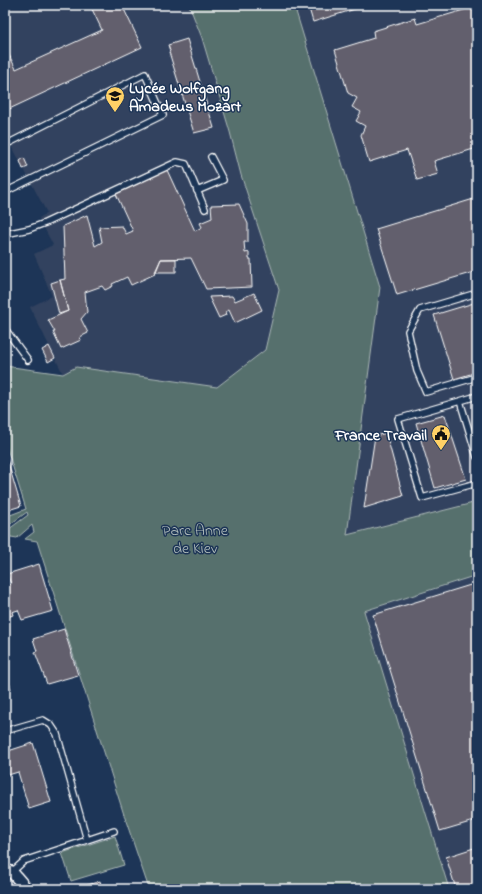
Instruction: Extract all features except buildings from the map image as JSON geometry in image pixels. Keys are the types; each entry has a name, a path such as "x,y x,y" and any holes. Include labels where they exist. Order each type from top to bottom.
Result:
{"street":[{"path":"9,872 24,886 25,889"}],"lane":[{"path":"5,144 145,74 163,114 5,192"},
{"path":"197,191 223,180 211,157"},
{"path":"5,234 29,229 45,223 177,162 186,164 205,210"},
{"path":"477,293 420,310 408,331 417,371 426,392 477,377"},
{"path":"5,329 28,360"},
{"path":"477,396 398,419 422,498 477,482"},
{"path":"460,401 477,457"},
{"path":"5,731 43,720 51,725 57,734 87,840"},
{"path":"9,872 24,861 114,832"}],"shaded area":[{"path":"5,5 189,5 202,38 241,175 279,290 265,350 217,387 76,367 63,374 30,307 52,296 34,254 53,245 39,218 47,213 5,133"},
{"path":"294,5 477,5 477,502 346,536 380,287"},
{"path":"477,575 477,889 449,889 364,611"}],"green space":[{"name":"Parc Anne de Kiev","path":"189,5 294,5 380,287 347,535 477,502 477,575 364,611 449,889 149,889 37,541 25,539 34,532 32,525 17,538 5,536 5,532 28,515 27,512 5,528 5,517 26,509 5,442 5,366 63,374 76,367 217,387 265,350 279,290 241,175 202,38"},
{"path":"115,836 124,865 71,881 62,853"}],"place":[{"name":"Lycée Wolfgang Amadeus Mozart","path":"115,113"},
{"name":"France Travail","path":"441,451"}]}
